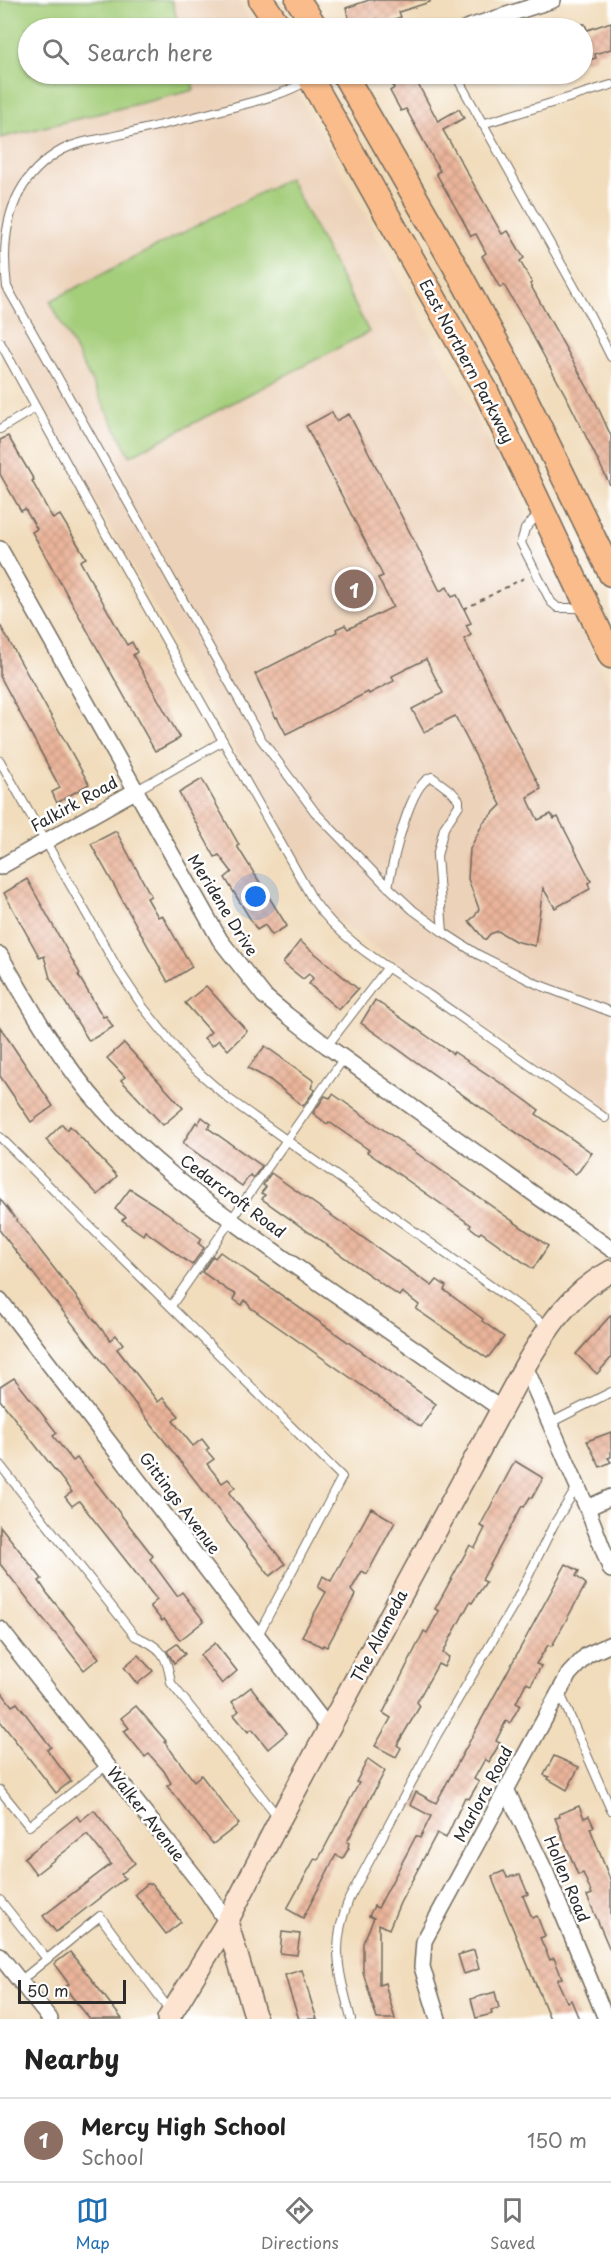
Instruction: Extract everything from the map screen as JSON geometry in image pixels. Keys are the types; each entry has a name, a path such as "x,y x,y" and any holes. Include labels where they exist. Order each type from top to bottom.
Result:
{"main road":[{"path":"261,0 273,18"},
{"path":"298,0 310,18"},
{"name":"East Northern Parkway","path":"314,84 485,389 611,656"},
{"name":"East Northern Parkway","path":"350,84 450,256 508,365 611,574"}],"street":[{"path":"497,18 554,0"},
{"name":"Meridene Drive","path":"0,549 220,940 264,996 327,1046 611,1249"},
{"name":"Falkirk Road","path":"0,867 135,791"},
{"name":"Cedarcroft Road","path":"0,955 65,1063 102,1108 158,1162 231,1220 501,1409"},
{"name":"The Alameda","path":"170,2016 227,1922 501,1409 548,1327 578,1294 611,1271"},
{"name":"Gittings Avenue","path":"0,1300 329,1729"},
{"path":"525,1366 587,1508 611,1570"},
{"path":"587,1508 611,1497"},
{"name":"Walker Avenue","path":"0,1629 207,1892 227,1922 256,2019"},
{"name":"Marlora Road","path":"438,2019 421,1957 424,1941 575,1665 587,1655 611,1644"},
{"name":"Hollen Road","path":"506,1789 546,1873 606,2019"},
{"path":"0,1956 50,2019"}],"lane":[{"path":"298,84 287,92 193,117 87,141 61,151 24,182 14,199 2,233 3,271 7,287 261,739 315,812 388,887 413,910 443,932 477,954 528,980 611,1012"},
{"path":"460,84 591,317 611,357"},
{"path":"482,124 611,85"},
{"path":"0,342 35,408 324,916 332,925 388,967 605,1118"},
{"path":"0,429 35,408"},
{"path":"542,510 525,529 521,543 551,602 558,608 580,607 590,612"},
{"path":"135,791 223,741"},
{"path":"0,761 119,971 172,1046 229,1099 548,1327"},
{"path":"388,887 395,850 405,817 424,781 432,777 459,800 459,805 444,828 437,856 443,932"},
{"path":"327,1046 388,967"},
{"path":"171,1306 344,1058"},
{"path":"0,1137 342,1477 258,1635"},
{"path":"550,1424 611,1392"},
{"path":"0,1465 135,1636 153,1643 168,1663 171,1683 280,1819"},
{"path":"351,2019 340,1975 337,1949 340,1924 349,1899 437,1736 516,1601 553,1526 577,1486"},
{"path":"559,1691 611,1810"},
{"path":"0,1790 29,1826 107,1765"},
{"path":"0,1900 3,1911 47,1959"},
{"path":"20,1982 100,1916 170,2016"}],"path":[{"path":"464,609 529,575"}],"shaded area":[{"path":"0,0 237,0 249,18 18,18 18,84 292,84 306,107 514,487 611,691 611,1110 591,1100 467,1015 328,913 0,333"}],"green space":[{"path":"0,0 172,0 176,18 18,18 18,84 192,84 194,90 0,138"},
{"path":"289,178 369,332 130,456 50,301"}],"building":[{"path":"369,0 430,0 430,2 399,12 401,17 398,18 349,18 346,8"},
{"path":"611,22 611,49 595,54 596,58 593,59 593,28"},
{"path":"418,84 438,121 459,109 464,118 443,130 502,234 508,231 524,258 520,261 532,283 530,284 595,401 611,436 611,487 568,400 528,327 504,285 500,288 482,256 486,253 476,234 471,236 436,173 440,171 406,109 401,111 390,91 394,88 393,86"},
{"path":"332,412 336,421 349,414 440,591 447,587 452,597 457,595 471,623 466,625 471,635 464,639 541,789 527,797 538,820 551,814 554,819 558,817 591,881 588,883 590,889 555,908 543,888 535,946 515,941 498,931 490,934 485,940 469,921 479,909 468,879 470,849 483,823 501,805 455,716 424,732 412,709 443,693 426,659 392,676 394,681 286,734 255,674 337,632 336,629 345,625 348,629 393,607 378,578 383,576 306,426"},
{"path":"8,436 34,480 32,481 53,519 60,515 86,558 80,561 127,645 132,642 137,652 133,655 180,738 160,749 155,751 32,532 37,529 25,509 21,511 0,474 0,440"},
{"path":"0,625 89,784 57,803 52,792 60,788 0,676"},
{"path":"202,779 239,845 237,846 287,926 272,935 265,925 257,930 225,878 232,872 219,855 215,857 179,793"},
{"path":"116,831 151,896 147,898 158,917 162,915 192,967 168,982 91,844"},
{"path":"27,879 80,974 78,975 103,1017 106,1016 113,1027 89,1041 50,978 44,956 40,958 4,893"},
{"path":"300,941 358,989 339,1010 309,984 313,978 309,974 303,979 283,963"},
{"path":"206,986 247,1031 228,1050 219,1040 212,1046 204,1038 211,1032 185,1003"},
{"path":"375,1000 453,1054 454,1052 517,1094 539,1110 536,1114 592,1153 579,1171 575,1174 361,1023"},
{"path":"0,1027 53,1106 31,1122 0,1076"},
{"path":"124,1043 183,1108 163,1125 121,1080 125,1077 107,1058"},
{"path":"265,1046 314,1081 311,1088 315,1090 303,1106 270,1080 248,1068"},
{"path":"333,1094 548,1246 533,1269 481,1232 479,1234 470,1227 471,1225 367,1152 369,1150 313,1113 325,1096 330,1098"},
{"path":"202,1117 211,1124 208,1128 262,1166 253,1178 250,1175 242,1186 183,1143 196,1122 198,1124"},
{"path":"62,1124 67,1130 70,1126 117,1176 98,1195 46,1140"},
{"path":"271,1173 432,1286 437,1280 446,1286 444,1290 504,1337 487,1358 416,1309 419,1305 402,1292 399,1296 262,1199 265,1195 261,1193 266,1187 263,1185"},
{"path":"130,1189 202,1239 198,1243 204,1248 192,1265 145,1231 143,1235 122,1220 126,1217 115,1209"},
{"path":"0,1199 110,1340 116,1335 123,1344 117,1349 158,1402 163,1398 179,1416 173,1421 193,1446 202,1439 209,1448 206,1450 214,1459 207,1464 222,1483 228,1479 235,1487 229,1493 285,1564 270,1576 0,1231"},
{"path":"220,1252 436,1404 421,1427 251,1308 245,1300 242,1305 233,1299 236,1294 202,1272 213,1256 215,1258"},
{"path":"611,1315 611,1358 597,1374 576,1354"},
{"path":"14,1378 57,1433 53,1436 73,1461 77,1458 153,1556 150,1559 177,1596 182,1592 204,1621 180,1640 164,1619 162,1621 150,1606 157,1600 79,1501 72,1506 65,1497 72,1492 0,1400 0,1387"},
{"path":"611,1432 611,1457 608,1458 611,1462 600,1467 587,1441"},
{"path":"515,1461 543,1478 532,1498 530,1497 524,1507 522,1506 482,1580 486,1582 472,1603 470,1602 449,1641 443,1653 449,1657 444,1667 438,1664 417,1702 420,1706 397,1745 401,1748 396,1757 375,1746 391,1718 383,1713 424,1631 427,1633 439,1611 435,1609 470,1545 475,1548 485,1528 480,1526"},
{"path":"371,1508 395,1522 367,1574 362,1571 351,1590 355,1595 327,1647 323,1645 322,1647 302,1636 326,1592 318,1587 323,1576 331,1581"},
{"path":"0,1526 42,1579 39,1581 47,1593 99,1658 84,1670 0,1564"},
{"path":"566,1564 579,1571 576,1576 586,1584 552,1646 548,1645 536,1664 541,1666 531,1685 526,1683 516,1703 520,1705 510,1723 506,1721 496,1741 500,1743 489,1762 485,1759 474,1779 479,1782 469,1799 465,1797 446,1838 437,1833 389,1929 379,1924 379,1985 385,1983 395,2019 377,2019 363,1972 363,1943 374,1918 369,1916 374,1906 378,1908 416,1836 420,1838 431,1816 410,1805 416,1792 436,1803"},
{"path":"215,1643 237,1671 222,1684 200,1655"},
{"path":"177,1644 185,1654 174,1663 167,1651"},
{"path":"138,1655 153,1671 137,1684 124,1667"},
{"path":"251,1687 287,1733 268,1749 252,1729 248,1732 234,1715 239,1711 232,1702"},
{"path":"0,1690 12,1706 17,1703 51,1747 47,1750 71,1781 56,1793 0,1721"},
{"path":"136,1706 166,1741 164,1742 194,1781 201,1775 239,1824 213,1844 167,1786 171,1783 164,1771 149,1754 145,1757 124,1731 129,1728 121,1718"},
{"path":"554,1756 579,1767 567,1790 544,1775"},
{"path":"368,1759 385,1771 347,1842 349,1848 343,1858 336,1855 303,1918 287,1909 315,1858 318,1860 359,1783 356,1782"},
{"path":"579,1806 584,1818 589,1816 594,1827 590,1828 611,1882 611,1952 587,1896 592,1894 583,1873 578,1875 555,1818"},
{"path":"94,1810 135,1863 121,1874 125,1878 56,1932 43,1916 111,1864 87,1834 36,1874 24,1858 77,1816 80,1821"},
{"path":"504,1871 507,1877 520,1875 528,1894 523,1896 532,1918 537,1916 545,1936 540,1938 550,1960 554,1958 562,1978 558,1979 558,1982 567,2002 571,2000 579,2019 550,2019 494,1883 492,1876"},
{"path":"147,1884 152,1884 181,1922 166,1934 135,1894"},
{"path":"282,1932 300,1934 297,1955 280,1953"},
{"path":"474,1950 479,1969 464,1974 458,1955"},
{"path":"70,1952 122,2019 90,2019 72,1997 65,1987 69,1984 54,1964"},
{"path":"302,1970 317,2019 299,2019 291,1996 285,1975"},
{"path":"495,1992 499,2008 491,2010 492,2014 476,2018 471,1999"}],"place":[{"name":"Mercy High School","path":"354,589"}]}
